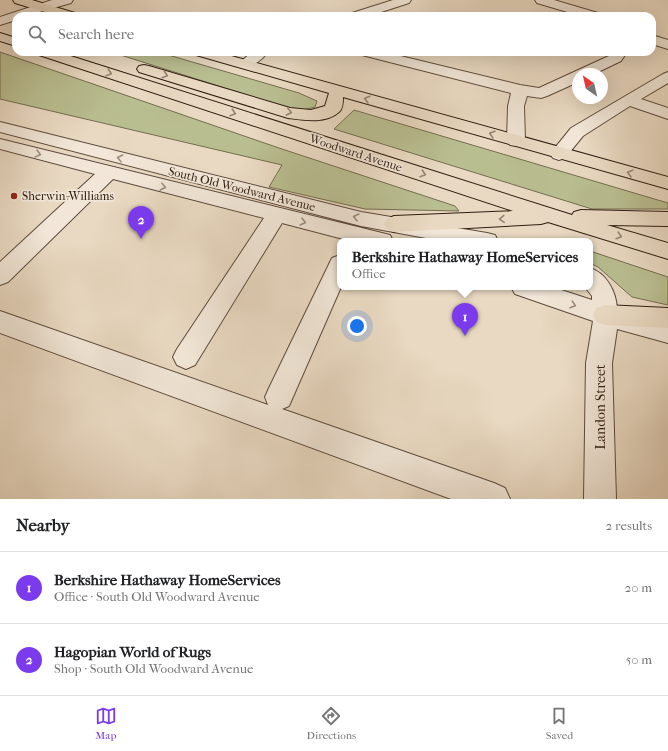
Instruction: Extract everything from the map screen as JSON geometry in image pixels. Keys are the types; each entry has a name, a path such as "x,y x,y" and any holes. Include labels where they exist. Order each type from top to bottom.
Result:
{"main road":[{"path":"19,0 42,4 61,12"},
{"path":"0,37 12,41"},
{"name":"Woodward Avenue","path":"54,56 668,251"},
{"path":"66,56 111,59 288,113 323,115 332,109 337,90"},
{"path":"216,56 668,184"},
{"path":"388,233 555,216 668,219"},
{"path":"605,314 668,318"}],"street":[{"path":"22,12 42,4 67,0"},
{"path":"368,12 405,0"},
{"path":"544,12 546,1 581,12"},
{"path":"0,21 12,16"},
{"path":"656,40 668,45"},
{"path":"245,64 256,56"},
{"path":"383,56 541,94 572,79"},
{"path":"595,68 617,56"},
{"path":"559,154 577,132 668,77"},
{"path":"516,141 516,106 520,90"},
{"path":"628,100 668,114"},
{"name":"South Old Woodward Avenue","path":"0,127 361,219 388,233"},
{"name":"South Old Woodward Avenue","path":"0,144 277,215 351,238 388,233 450,238"},
{"path":"0,276 108,172"},
{"path":"186,358 277,215"},
{"path":"279,397 337,271"},
{"path":"593,281 604,296 605,314"},
{"path":"532,290 605,314 668,332"},
{"name":"Landon Street","path":"600,499 600,356 605,314"},
{"path":"0,322 494,499"}],"green space":[{"path":"0,52 279,148 455,206 459,211 365,209 269,187 282,165 0,99"},
{"path":"124,56 172,56 299,93 317,101 315,107 303,110 285,107"},
{"path":"354,110 668,203 668,209 592,209 334,129"},
{"path":"593,252 668,277 668,305 632,297 598,267 593,264"}],"place":[{"name":"Sherwin-Williams","path":"14,196"},
{"name":"Hagopian World of Rugs","path":"141,239"},
{"name":"Berkshire Hathaway HomeServices","path":"465,336"}]}
